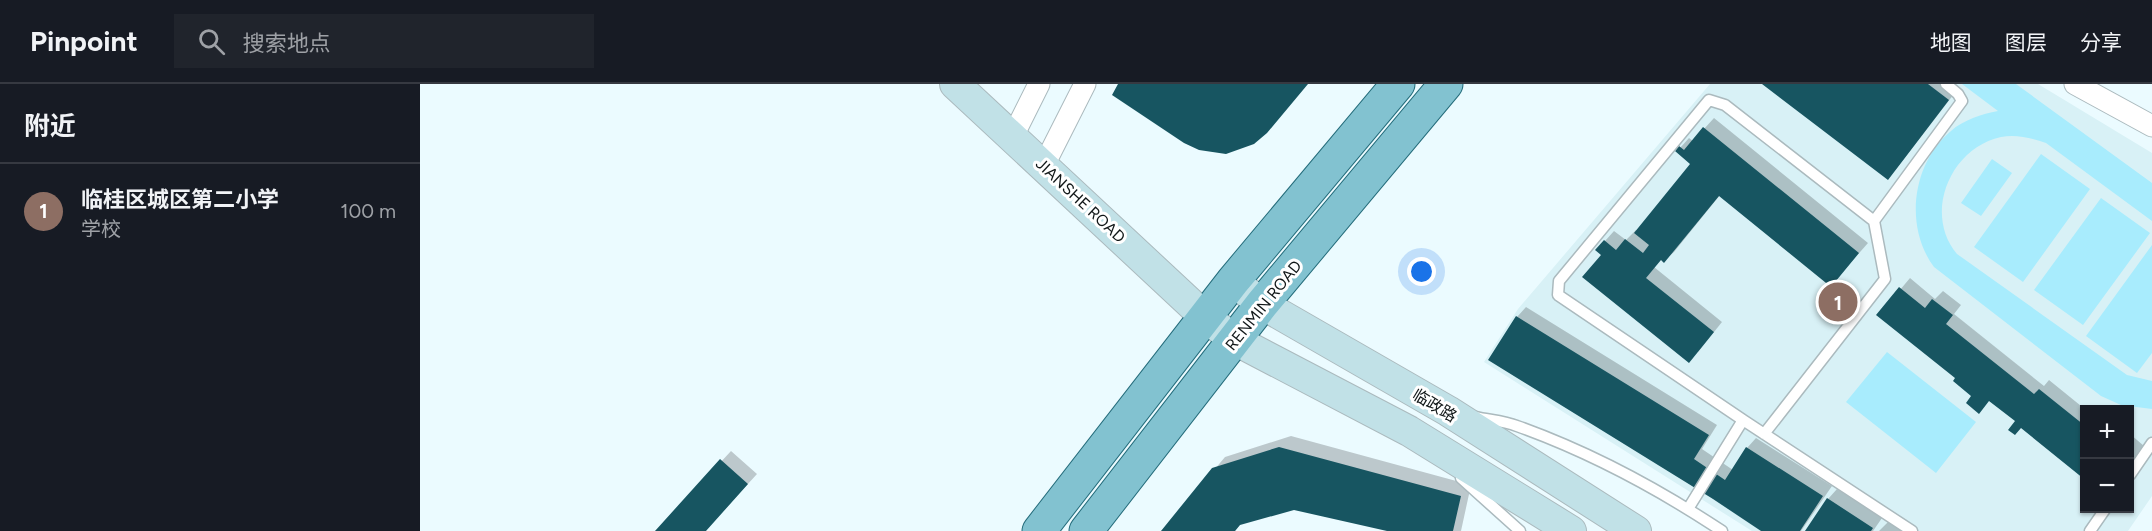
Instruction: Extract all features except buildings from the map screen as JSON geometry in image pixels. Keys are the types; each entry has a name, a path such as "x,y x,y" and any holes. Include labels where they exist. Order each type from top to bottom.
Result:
{"main road":[{"name":"JIANSHE ROAD","path":"955,84 1205,317"},
{"path":"1040,531 1233,281 1398,84"},
{"name":"RENMIN ROAD","path":"1086,531 1262,304 1446,84"},
{"name":"临政路","path":"1233,281 1262,304 1448,411 1636,531"},
{"path":"1205,317 1234,340 1409,431 1571,531"}],"street":[{"path":"1011,138 1039,84"},
{"path":"1044,165 1085,84"},
{"path":"2075,84 2152,126"}],"lane":[{"path":"1874,221 1962,100 1946,84"},
{"path":"1764,435 1885,279 1874,221 1725,105 1709,100 1559,281 1558,295 1764,435 1912,531"},
{"path":"1448,411 1515,425 1596,460 1688,508 1722,531"},
{"path":"1688,508 1743,420"},
{"path":"1409,431 1520,531"},
{"path":"2134,469 2152,443"},
{"path":"2090,531 2103,513"}],"shaded area":[{"path":"1710,84 2038,84 2152,153 2152,496 2128,531 1752,531 1484,362 1518,309"},
{"path":"1962,84 2016,84 2152,183 2152,221 2046,143 2024,137 2001,137 1983,144 1968,154 1956,168 1947,185 1942,220 1947,238 1957,254 2127,375 2152,381 2152,409 2121,405 2101,396 1934,267 1925,251 1916,215 1917,196 1928,160 1938,144 1956,127 1973,118 1998,111"},
{"path":"2041,154 2090,189 2023,282 1974,247"},
{"path":"1992,159 2012,173 1981,216 1961,203"},
{"path":"2101,198 2150,233 2083,325 2034,290"},
{"path":"2152,245 2152,353 2137,373 2086,336"},
{"path":"1887,352 1976,422 1936,473 1846,402"}],"place":[{"name":"临桂区城区第二小学","path":"1838,302"}]}
